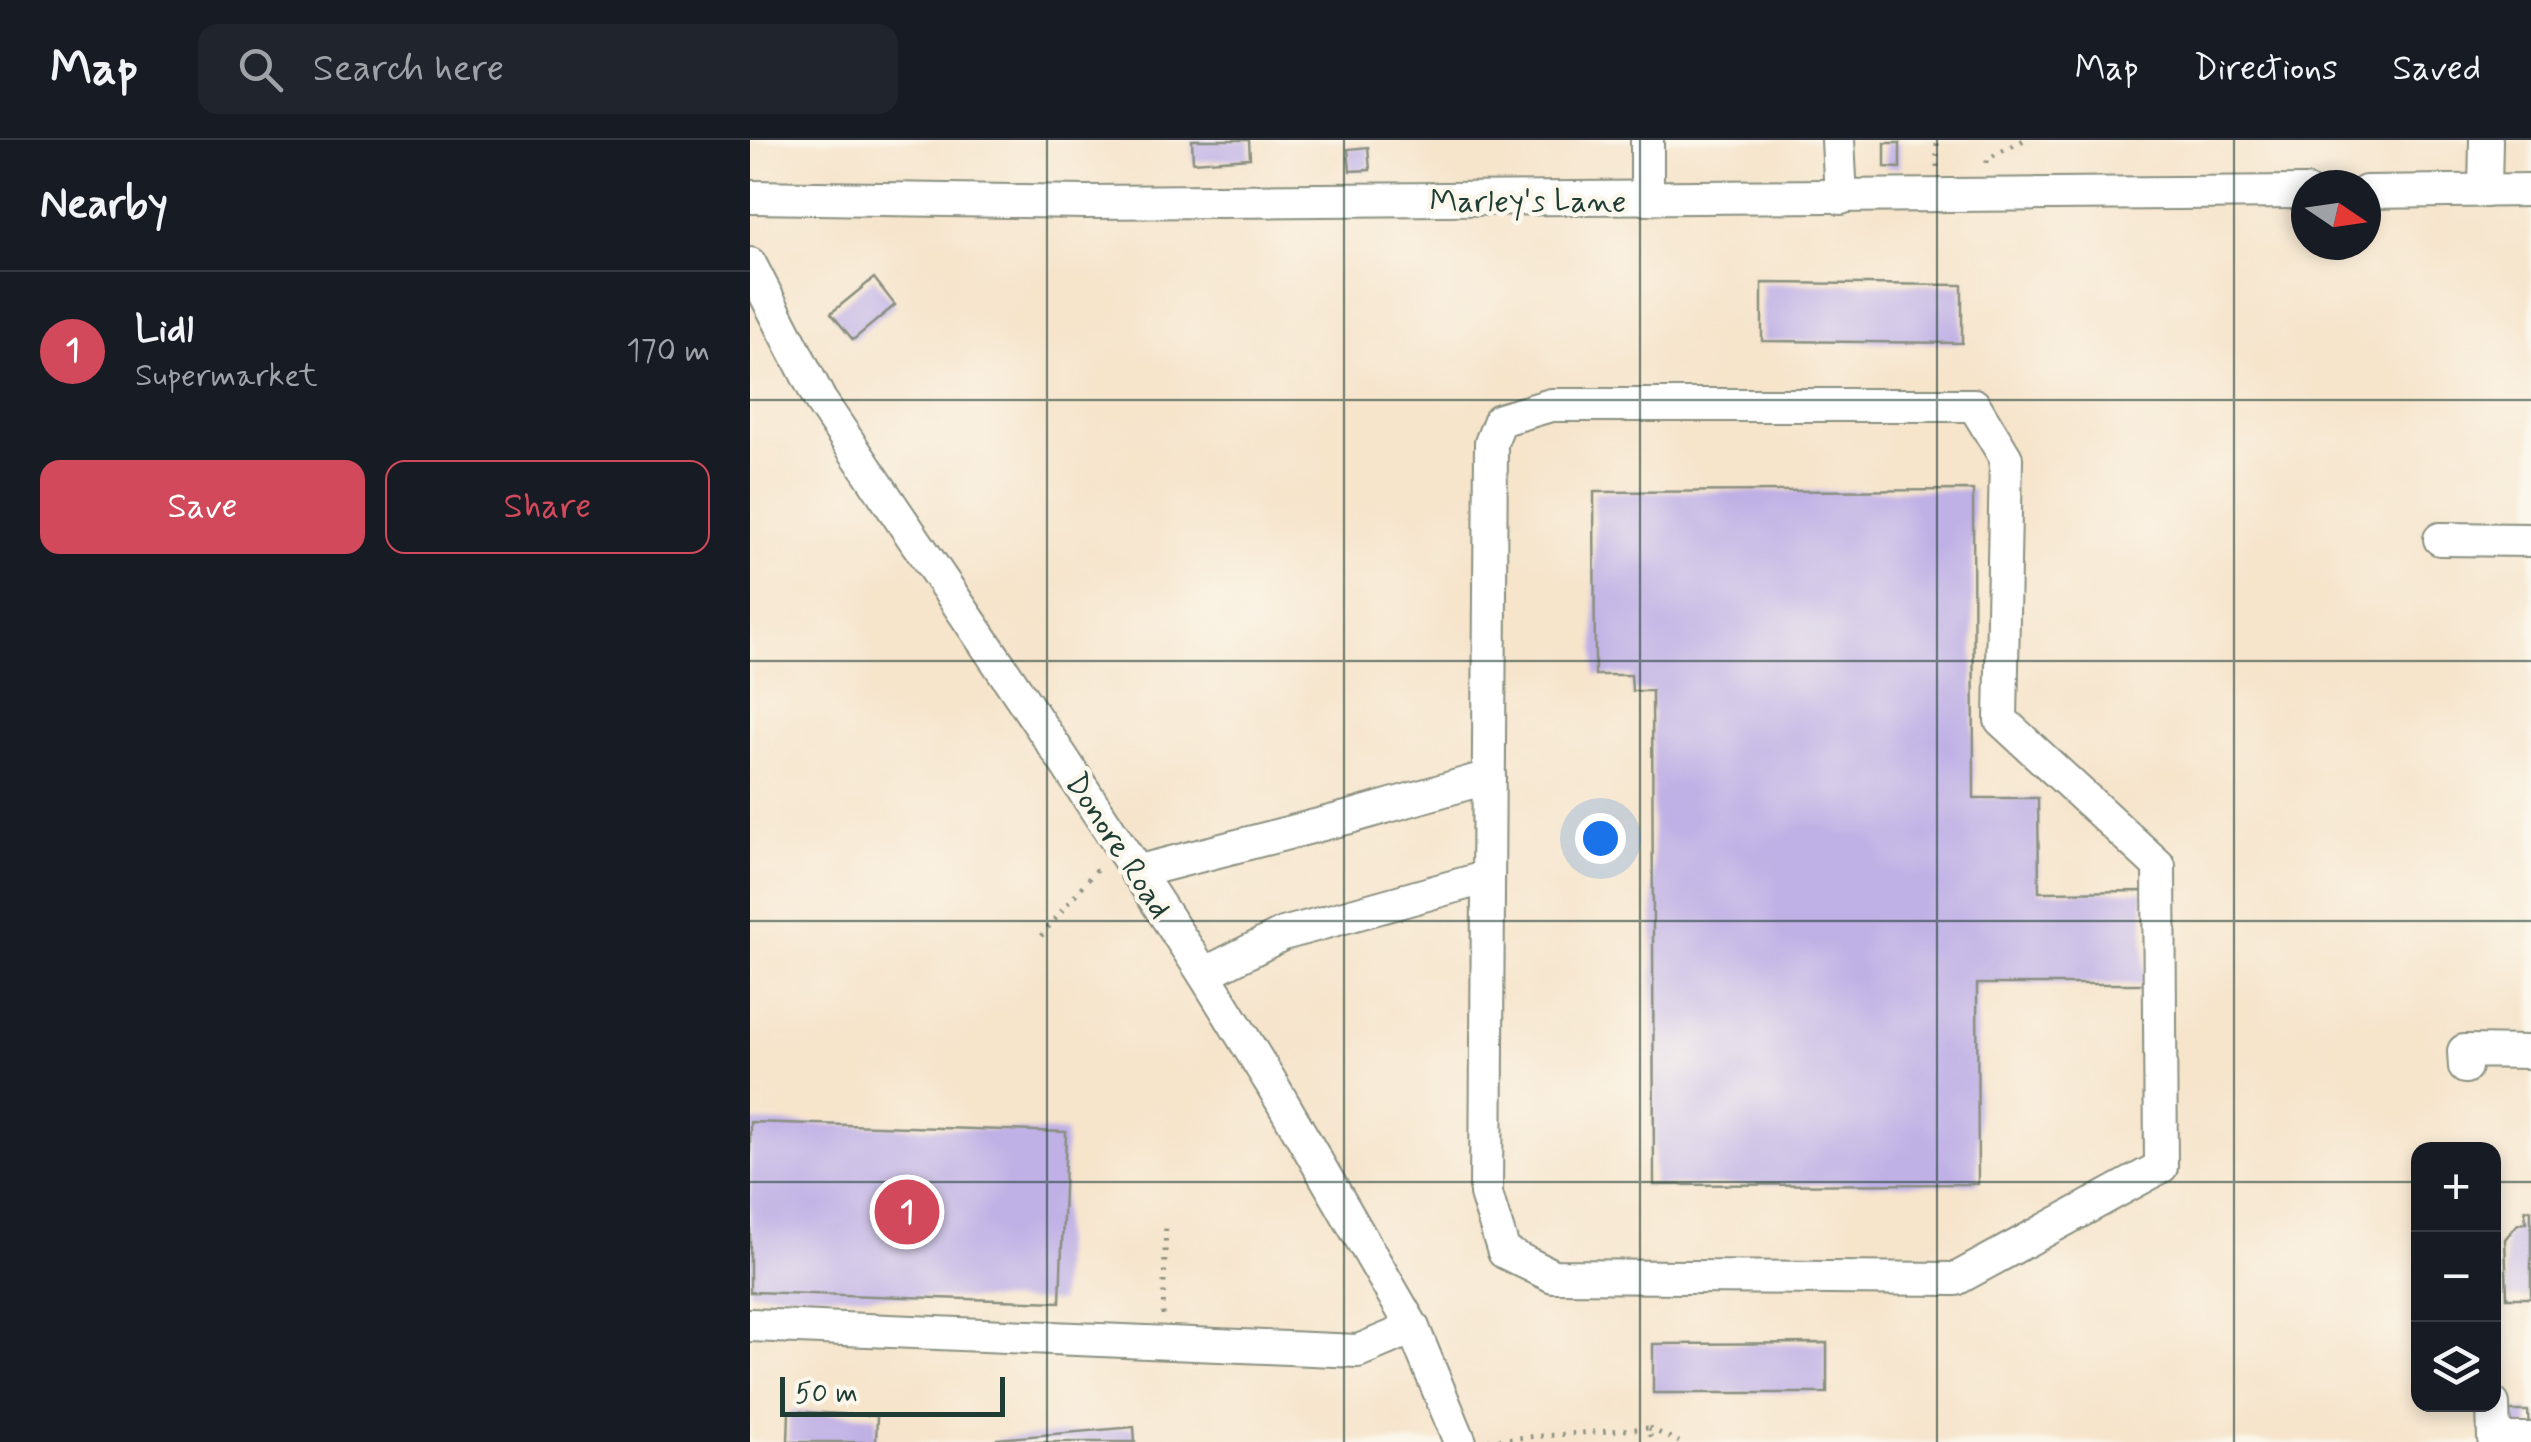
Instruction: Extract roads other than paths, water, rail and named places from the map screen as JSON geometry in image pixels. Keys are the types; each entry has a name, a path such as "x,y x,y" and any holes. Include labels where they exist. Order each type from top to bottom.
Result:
{"street":[{"path":"1647,140 1648,199"},
{"path":"1838,140 1840,198"},
{"path":"2485,191 2486,140"},
{"path":"2381,192 2531,190"},
{"name":"Marley's Lane","path":"750,198 1086,202 2291,192"},
{"name":"Donore Road","path":"750,264 820,400 1204,974 1413,1328 1460,1442"},
{"path":"1551,405 1974,405 2006,458 2001,720 2159,866 2161,1167 1956,1279 1552,1276 1504,1252 1486,1194 1489,777 1491,444 1500,420 1551,405"},
{"path":"2440,539 2531,540"},
{"path":"1136,872 1489,777"},
{"path":"1204,974 1283,934 1488,877"},
{"path":"2465,1067 2464,1051 2531,1052"},
{"path":"750,1325 1358,1352 1413,1328"},
{"path":"2493,1412 2494,1439 2531,1439"}],"place":[{"name":"Lidl","path":"907,1212"}]}
